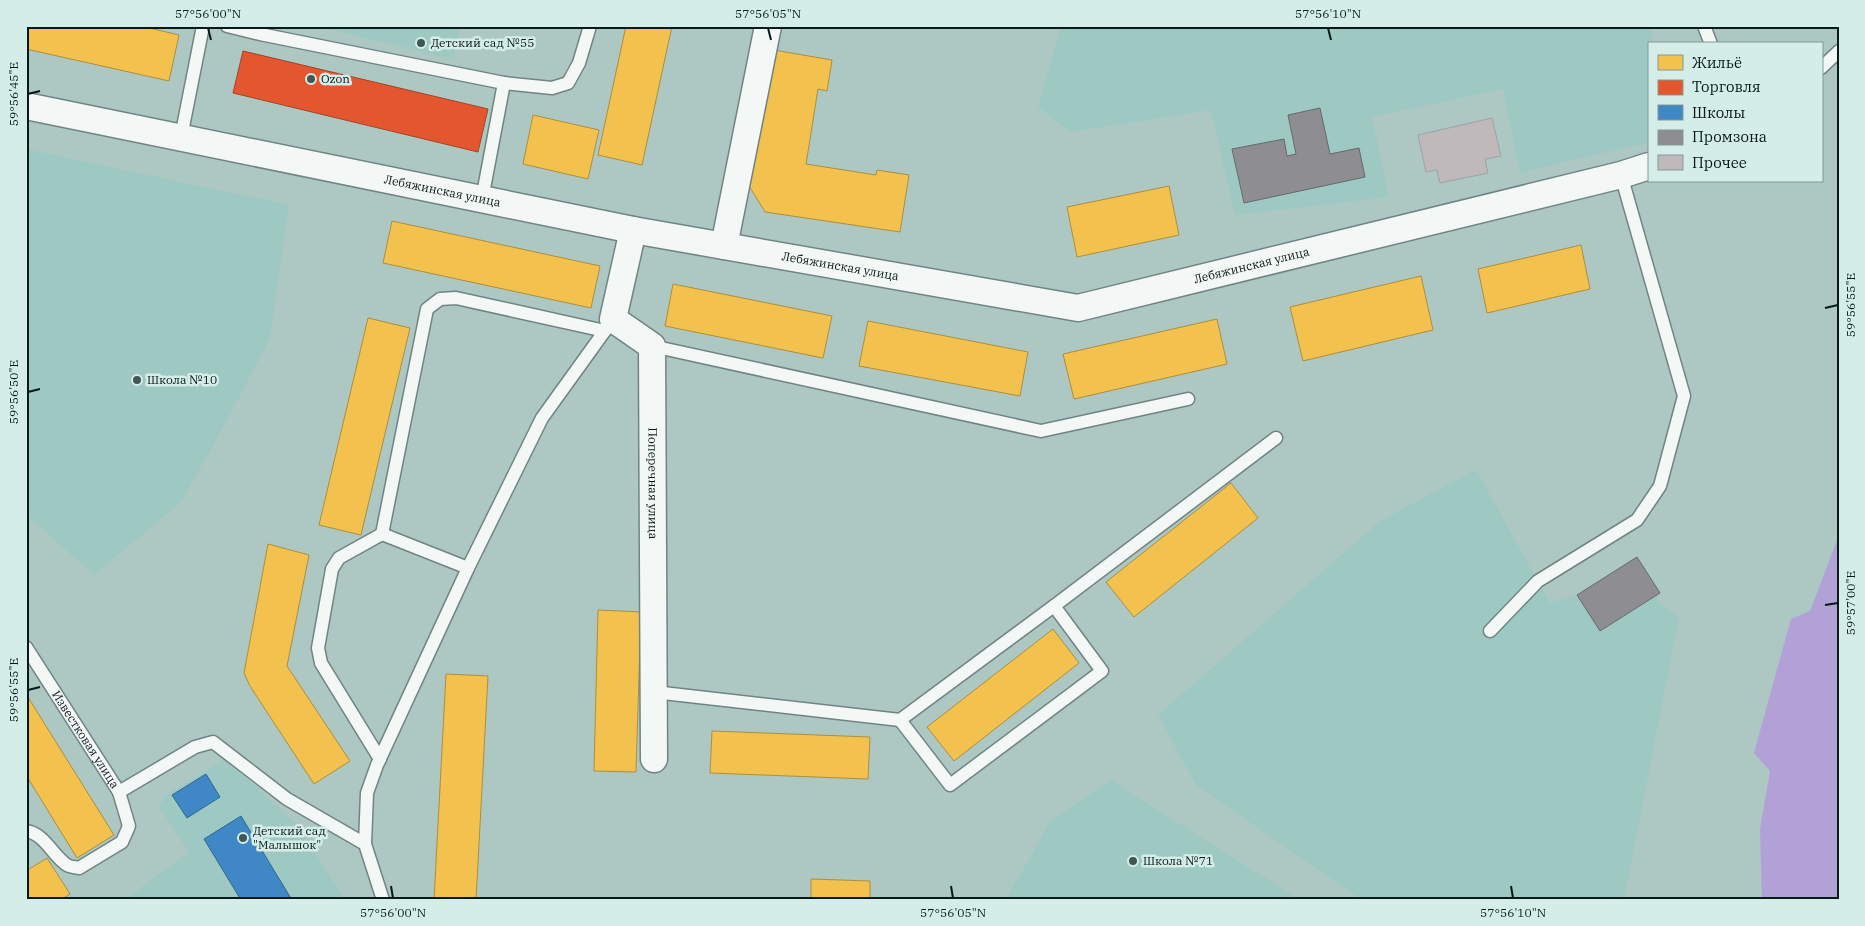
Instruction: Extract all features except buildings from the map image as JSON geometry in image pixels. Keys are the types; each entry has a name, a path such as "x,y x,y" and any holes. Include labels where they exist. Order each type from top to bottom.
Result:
{"street":[{"path":"724,246 768,26"},
{"name":"Лебяжинская улица","path":"26,106 634,230 1078,308 1648,166"},
{"path":"634,230 609,325 652,346"},
{"name":"Поперечная улица","path":"652,346 654,758"}],"lane":[{"path":"181,137 203,26"},
{"path":"228,26 504,83 552,88 568,84 579,63 590,26"},
{"path":"1704,26 1710,42"},
{"path":"1822,67 1839,51"},
{"path":"482,199 504,83"},
{"path":"1490,631 1538,581 1637,520 1660,486 1684,396 1621,174"},
{"path":"380,759 321,663 318,648 332,569 339,558 382,534 427,309 440,299 456,298 609,325 542,418 468,568 380,759 367,793 365,844 384,900"},
{"path":"652,346 1041,430 1188,399"},
{"path":"654,692 900,720 1276,438"},
{"path":"382,534 468,568"},
{"path":"900,720 950,785 1102,671 1054,606"},
{"name":"Известковая улица","path":"26,646 119,792 195,747 213,742 288,799 365,844"},
{"path":"26,831 40,837 67,865 79,868 122,842 129,826 119,792"}],"shaded area":[{"name":"Детский сад №55","path":"317,26 461,26 453,59"},
{"path":"1061,26 1650,26 1654,42 1648,42 1648,142 1520,173 1503,89 1372,117 1389,197 1235,215 1211,110 1071,132 1038,107"},
{"name":"Школа №10","path":"26,149 289,205 270,338 226,422 181,502 94,575 26,514"},
{"path":"1476,470 1550,603 1577,595 1637,557 1660,593 1656,600 1679,617 1624,900 1362,900 1196,785 1158,715 1380,521"},
{"path":"1839,535 1839,900 1762,900 1760,829 1770,771 1754,753 1791,619 1810,611"},
{"name":"Детский сад \"Малышок\"","path":"225,759 297,825 345,900 124,900 189,852 159,807 166,795"},
{"name":"Школа №71","path":"1110,780 1300,900 1006,900 1050,822"}],"place":[{"name":"Детский сад №55","path":"421,43"},
{"name":"Ozon","path":"311,79"},
{"name":"Школа №10","path":"137,380"},
{"name":"Детский сад \"Малышок\"","path":"243,838"},
{"name":"Школа №71","path":"1133,861"}]}
